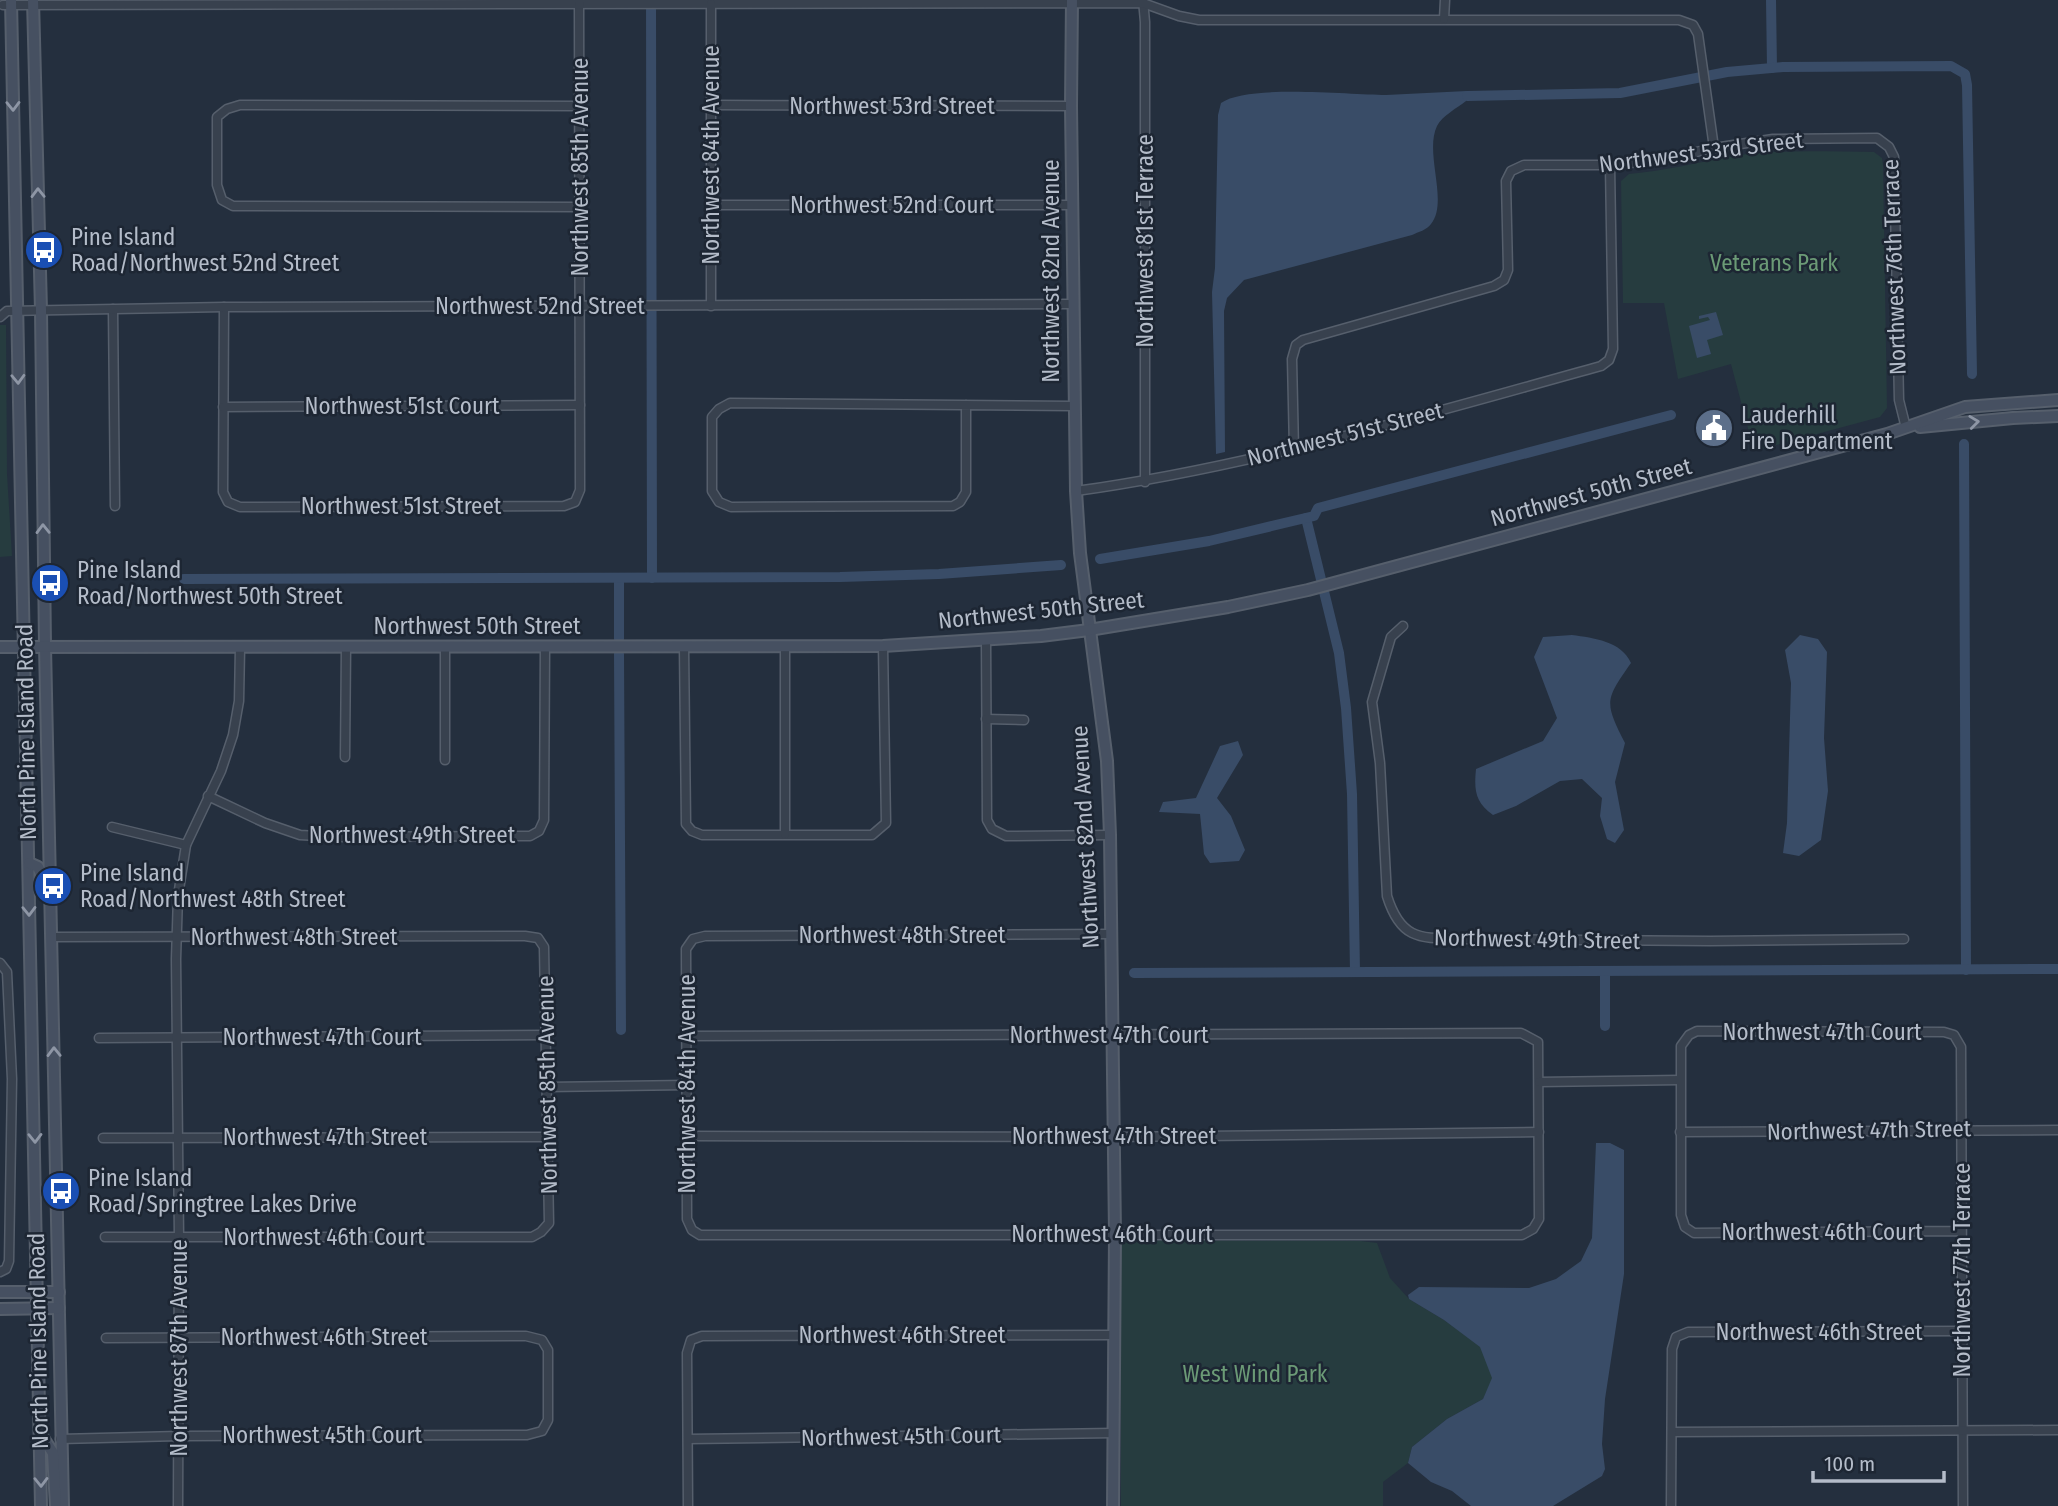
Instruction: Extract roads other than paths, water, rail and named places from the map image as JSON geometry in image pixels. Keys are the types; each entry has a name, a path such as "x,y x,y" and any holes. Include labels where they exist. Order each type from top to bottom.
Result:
{"street":[{"path":"1444,19 1445,0"},
{"path":"5,4 1072,1 1143,2 1179,16 1199,20 1679,20 1693,25 1698,34 1714,148"},
{"name":"Northwest 82nd Avenue","path":"1072,1 1072,304 1076,491 1089,630 1107,761 1110,835 1115,1234 1113,1506"},
{"name":"North Pine Island Road","path":"33,2 63,1506"},
{"name":"Northwest 85th Avenue","path":"575,502 580,490 579,2"},
{"name":"Northwest 81st Terrace","path":"1143,2 1146,22 1144,482"},
{"name":"North Pine Island Road","path":"5,4 6,311 25,646 41,1506"},
{"name":"Northwest 84th Avenue","path":"711,4 711,306"},
{"path":"579,106 240,106 228,109 217,117 216,185 222,200 233,206 579,207"},
{"name":"Northwest 53rd Street","path":"713,106 1071,106"},
{"name":"Northwest 53rd Street","path":"1294,450 1292,359 1296,345 1303,340 1494,286 1504,280 1508,270 1506,181 1511,171 1524,164 1610,165 1660,160 1714,148 1786,139 1877,138 1889,146"},
{"name":"Northwest 76th Terrace","path":"1889,146 1894,157 1899,400 1906,428"},
{"name":"Northwest 51st Street","path":"1076,491 1144,482 1294,450 1601,366 1609,360 1613,349 1610,165"},
{"name":"Northwest 52nd Court","path":"712,205 1072,205"},
{"name":"Northwest 52nd Street","path":"6,311 223,307 1072,304"},
{"path":"223,307 223,407"},
{"path":"113,309 116,506"},
{"name":"Northwest 50th Street","path":"0,647 883,646 1089,630 1228,607 1315,588 1906,428 1965,407 2058,400"},
{"path":"966,405 966,492 960,502 953,506 731,507 719,502 712,491 712,417 730,403 966,405 1073,406"},
{"name":"Northwest 51st Court","path":"223,407 580,405"},
{"name":"Northwest 51st Street","path":"223,407 223,492 229,502 240,507 564,506 575,502"},
{"path":"1906,428 2058,416"},
{"name":"Northwest 49th Street","path":"1403,626 1391,637 1372,702 1380,763 1387,896 1393,914 1406,931 1427,938 1700,941 1904,939"},
{"path":"986,640 987,820 992,829 1006,835 1110,835"},
{"path":"684,646 686,824 692,831 702,835 872,835 886,823 883,646"},
{"path":"785,646 785,834"},
{"path":"445,647 445,760"},
{"name":"Northwest 87th Avenue","path":"178,1506 178,896 186,845 221,771 233,735 239,701 240,648"},
{"path":"345,757 346,648"},
{"name":"Northwest 49th Street","path":"208,796 265,823 300,835 530,835 539,831 544,820 545,648"},
{"path":"986,719 1024,720"},
{"path":"112,827 186,845"},
{"path":"29,863 38,867 50,895"},
{"name":"Northwest 48th Street","path":"693,939 719,936 1112,934"},
{"name":"Northwest 48th Street","path":"51,937 538,938"},
{"name":"Northwest 85th Avenue","path":"538,938 544,947 548,1087 549,1223 541,1232"},
{"name":"Northwest 84th Avenue","path":"692,1230 687,1219 686,949 693,939"},
{"path":"0,963 7,972 12,1066 4,1184 9,1261 6,1269 0,1272"},
{"name":"Northwest 47th Court","path":"1680,1080 1681,1046 1689,1035 1697,1031 1944,1032 1955,1035"},
{"name":"Northwest 47th Court","path":"687,1036 1521,1033 1538,1042 1539,1082"},
{"name":"Northwest 47th Court","path":"99,1038 546,1035"},
{"name":"Northwest 77th Terrace","path":"1955,1035 1961,1047 1963,1506"},
{"path":"1539,1132 1539,1082 1680,1080 1680,1132"},
{"path":"548,1087 687,1085"},
{"name":"Northwest 47th Street","path":"1680,1132 2058,1130"},
{"name":"Northwest 47th Street","path":"688,1136 1539,1132"},
{"name":"Northwest 46th Court","path":"692,1230 700,1235 1522,1235 1533,1229 1539,1219 1539,1132"},
{"name":"Northwest 46th Court","path":"1680,1132 1681,1214 1685,1227 1694,1233 1961,1231"},
{"name":"Northwest 47th Street","path":"103,1138 548,1136"},
{"name":"Northwest 46th Court","path":"106,1237 532,1237 541,1232"},
{"path":"0,1292 59,1292"},
{"path":"0,1309 59,1308"},
{"name":"Northwest 46th Street","path":"1672,1432 1672,1349 1676,1337 1688,1332 1962,1331"},
{"name":"Northwest 46th Street","path":"688,1439 687,1353 691,1340 702,1336 1114,1335"},
{"name":"Northwest 46th Street","path":"106,1338 526,1336 542,1340 548,1350 548,1420 542,1431"},
{"path":"1671,1506 1672,1432 2058,1430"},
{"name":"Northwest 45th Court","path":"60,1438 527,1435 542,1431"},
{"path":"40,1433 53,1453 56,1506"},
{"name":"Northwest 45th Court","path":"688,1439 1114,1433"},
{"path":"688,1439 688,1506"}],"water":[{"path":"1467,91 1466,101 1450,112 1437,126 1433,150 1438,203 1436,215 1429,226 1412,235 1244,280 1227,298 1224,311 1225,452 1216,454 1212,292 1215,268 1218,115 1221,103 1234,97 1275,92 1386,95"},
{"path":"1716,312 1723,335 1707,340 1711,354 1697,358 1689,326 1710,320 1708,317 1699,319 1699,316"},
{"path":"1572,635 1598,639 1614,645 1631,663 1616,685 1610,702 1613,718 1625,743 1615,782 1624,830 1615,843 1607,839 1600,816 1602,798 1582,779 1560,781 1516,806 1493,815 1482,805 1476,789 1476,769 1543,741 1557,718 1534,657 1543,637"},
{"path":"1800,635 1818,639 1827,652 1824,738 1828,791 1821,840 1799,856 1783,853 1787,823 1791,683 1785,650"},
{"path":"1238,741 1243,755 1217,798 1231,816 1245,850 1239,861 1210,863 1204,854 1200,814 1159,812 1163,802 1196,798 1220,746"},
{"path":"1596,1143 1610,1143 1624,1150 1624,1274 1605,1399 1602,1444 1605,1469 1602,1476 1553,1506 1471,1506 1452,1491 1431,1482 1408,1463 1412,1447 1447,1419 1483,1399 1492,1378 1480,1347 1444,1320 1409,1299 1408,1295 1419,1287 1529,1288 1556,1279 1581,1261 1592,1238"}],"waterway":[{"path":"651,0 652,578"},
{"path":"1771,0 1772,68"},
{"path":"1467,96 1620,93 1727,72 1783,67 1951,66 1965,74 1967,85 1972,374"},
{"path":"1100,559 1209,541 1314,516 1318,508 1671,415"},
{"path":"1964,444 1966,970"},
{"path":"1306,518 1339,653 1346,708 1352,794 1355,972"},
{"path":"184,579 840,577 939,574 1061,565"},
{"path":"619,578 619,639"},
{"path":"619,654 621,1030"},
{"path":"1134,973 2058,969"},
{"path":"1605,971 1605,1026"}],"place":[{"name":"Pine Island Road/Northwest 52nd Street","path":"44,250"},
{"name":"Lauderhill Fire Department","path":"1714,428"},
{"name":"Pine Island Road/Northwest 50th Street","path":"50,583"},
{"name":"Pine Island Road/Northwest 48th Street","path":"53,886"},
{"name":"Pine Island Road/Springtree Lakes Drive","path":"61,1191"}],"park label":[{"name":"Veterans Park","path":"1774,263"},
{"name":"West Wind Park","path":"1255,1374"}]}
